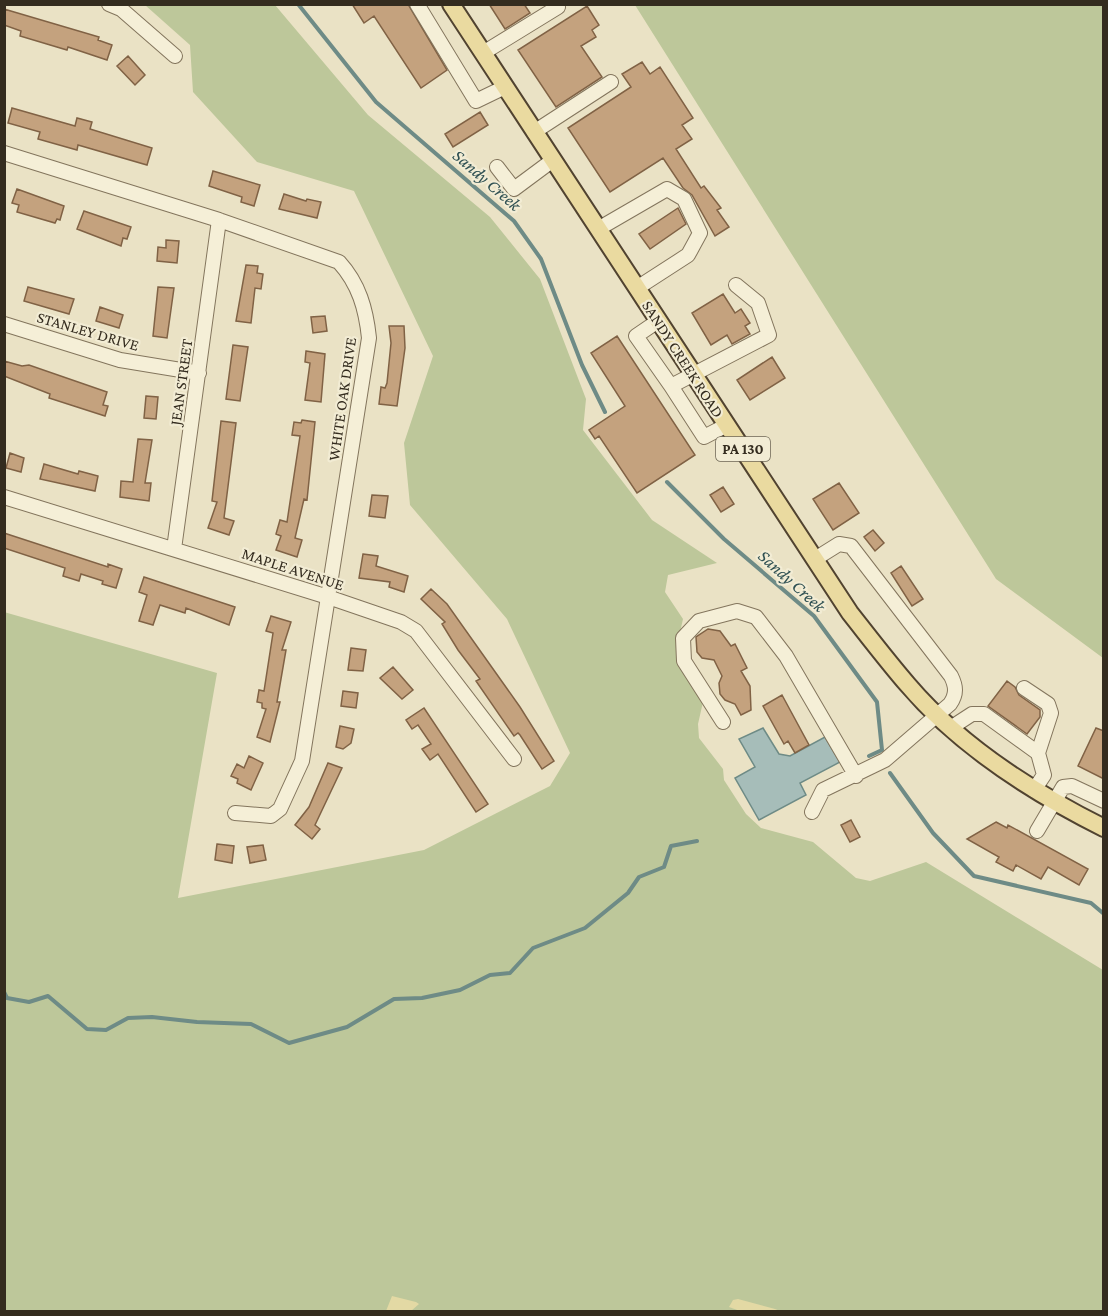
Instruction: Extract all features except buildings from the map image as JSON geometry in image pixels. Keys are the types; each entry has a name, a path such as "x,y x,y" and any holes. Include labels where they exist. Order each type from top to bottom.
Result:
{"main road":[{"name":"SANDY CREEK ROAD","path":"451,4 850,613 909,686 937,715 985,755 1034,790 1104,828"}],"street":[{"path":"109,4 121,9 175,56"},
{"path":"417,4 476,101 505,87"},
{"path":"483,53 558,7"},
{"path":"534,132 610,82"},
{"name":"WHITE OAK DRIVE","path":"4,153 219,220 339,262 350,274 366,313 369,338 302,761 280,809 271,816 235,813"},
{"path":"498,166 514,189 553,160"},
{"path":"598,230 667,189 684,199 700,233 688,255 636,288"},
{"name":"JEAN STREET","path":"174,549 219,220"},
{"path":"671,386 769,335 758,303 736,285"},
{"path":"658,321 636,336 704,437 727,425"},
{"name":"STANLEY DRIVE","path":"4,324 120,360 199,373"},
{"name":"MAPLE AVENUE","path":"4,496 328,597 400,622 416,631 514,759"},
{"path":"812,812 823,790 885,760 955,698 955,686 951,676 851,546 839,544 815,559"},
{"path":"723,722 684,661 683,638 699,621 737,611 756,617 786,656 856,776"},
{"path":"1024,688 1048,704 1051,712 1038,753 1044,775 1034,790"},
{"path":"952,727 972,714 984,714 1038,753"},
{"path":"1037,831 1063,787 1072,786 1104,801"}],"green space":[{"path":"145,5 275,5 368,115 490,217 540,279 586,399 583,430 652,520 717,563 668,575 665,592 683,619 678,641 703,702 698,724 699,738 723,769 724,780 746,814 761,828 813,842 856,878 870,881 926,862 1103,970 1103,1311 5,1311 4,612 217,673 178,898 424,850 550,786 570,753 507,619 410,505 404,443 433,356 354,191 257,162 193,92 190,45"},
{"path":"635,5 1103,5 1103,658 996,579"}],"sand":[{"path":"392,1296 419,1304 411,1311 386,1311"},
{"path":"738,1299 780,1311 740,1311 729,1307 733,1300"}],"water":[{"path":"763,728 779,754 790,756 825,737 840,762 800,783 806,795 759,820 735,778 755,767 739,739"}],"waterway":[{"name":"Sandy Creek","path":"298,4 376,102 514,221 541,259 582,365 605,412"},
{"name":"Sandy Creek","path":"667,482 724,539 814,616 877,702 882,750 869,756"},
{"name":"Sandy Creek","path":"890,773 933,833 974,876 1091,903 1104,914"},
{"path":"4,992 7,998 29,1002 48,996 87,1029 106,1030 128,1018 152,1017 197,1022 251,1024 289,1043 347,1027 394,999 422,998 460,990 490,975 510,973 533,948 585,928 628,893 639,877 664,867 671,846 697,841"}]}
